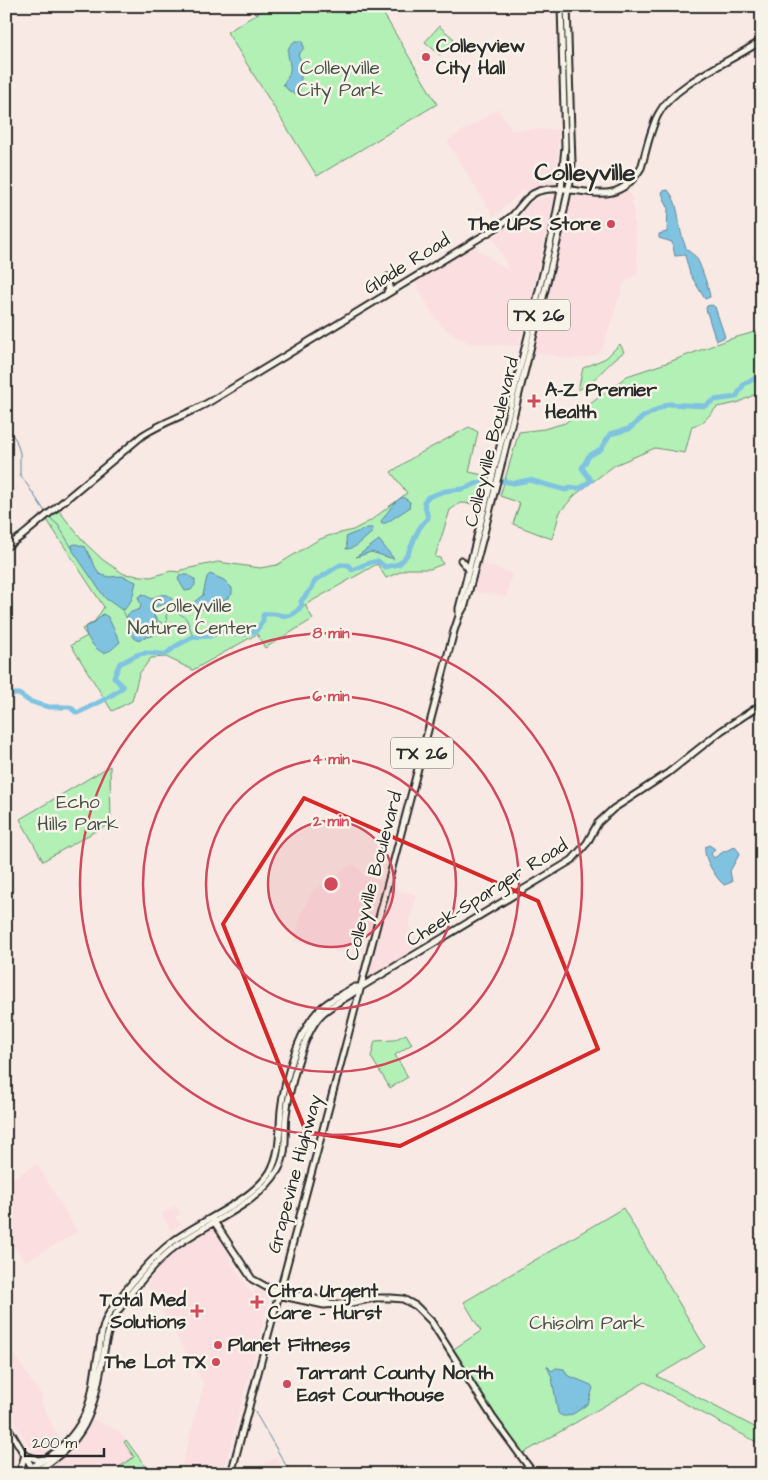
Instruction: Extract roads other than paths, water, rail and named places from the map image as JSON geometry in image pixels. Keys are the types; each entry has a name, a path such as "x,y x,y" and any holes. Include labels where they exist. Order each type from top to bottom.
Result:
{"main road":[{"name":"Colleyville Boulevard","path":"498,461 549,260 561,190 565,146 561,6"},
{"name":"Colleyville Boulevard","path":"343,1056 459,616 465,605 468,568 490,496 568,191 572,163 568,6"},
{"name":"Glade Road","path":"6,547 22,536 143,435 157,426 200,407 508,220 526,199 534,193 542,190 561,190 607,193 625,186 637,175 641,168 657,115 669,98 762,41"},
{"path":"384,295 390,286 388,277"},
{"name":"Colleyville Boulevard","path":"467,585 478,556 492,503 490,496"},
{"path":"471,556 478,556"},
{"path":"461,560 468,568"},
{"name":"Cheek-Sparger Road","path":"167,1250 213,1219 259,1193 273,1178 280,1157 283,1097 287,1078 304,1031 312,1018 326,1004 355,987 361,987 572,860 587,843 598,823 612,809 662,778 721,731 762,704"},
{"name":"Grapevine Highway","path":"230,1474 343,1056"},
{"path":"213,1219 249,1276 279,1293 328,1303 352,1303 374,1298 391,1298 411,1303 424,1312 494,1418 534,1474"},
{"path":"62,1453 63,1446 78,1426 90,1400 102,1330 108,1315 117,1301 167,1250"},
{"path":"25,1455 46,1462 62,1453 82,1430 91,1412 97,1391 107,1335 113,1317 167,1250"},
{"path":"107,1335 108,1315"},
{"path":"6,1424 33,1472"},
{"path":"25,1455 19,1474 33,1472 67,1442"},
{"path":"43,1474 46,1462"}],"water":[{"path":"295,41 302,41 304,48 298,55 302,64 300,92 294,94 283,84 290,71 288,50"},
{"path":"668,190 675,203 686,247 697,258 704,276 710,297 705,299 690,274 685,255 675,256 672,242 659,238 659,234 667,232 668,208 662,193"},
{"path":"712,305 715,307 725,337 716,341 706,309 707,306"},
{"path":"403,497 410,502 409,508 386,523 382,523 381,521 393,504"},
{"path":"372,528 373,532 357,545 346,549 347,536"},
{"path":"379,540 394,559 371,552 356,557"},
{"path":"76,544 85,547 99,574 109,577 122,576 136,582 132,599 125,609 122,610 105,598 73,551 72,545"},
{"path":"210,574 224,580 232,588 232,594 224,601 209,608 194,608 193,603 203,595 207,577"},
{"path":"180,575 188,575 195,580 195,585 191,590 185,591 178,579"},
{"path":"143,594 151,599 166,595 171,597 172,601 155,607 152,610 159,631 154,635 137,640 131,635 126,621 129,613 140,609 141,605 138,597"},
{"path":"103,614 108,617 120,642 104,653 91,643 85,631 85,627 93,624"},
{"path":"709,845 715,849 711,854 714,858 735,847 740,853 730,871 732,882 724,885 717,878 706,857 705,847"},
{"path":"547,1366 552,1371 556,1368 564,1369 567,1375 591,1385 593,1388 588,1404 569,1415 565,1416 558,1413 552,1378"}],"waterway":[{"path":"6,690 13,694 19,694 29,701 49,707 70,707 77,713 123,687 114,677 120,663 135,656 143,653 166,654 193,637 210,636 222,631 232,634 256,631 263,621 263,615 292,615 302,605 301,601 312,588 315,581 340,565 348,565 352,570 367,563 378,561 385,567 399,564 408,553 419,529 428,518 424,502 428,497 445,491 463,489 488,479 514,483 529,480 566,490 581,488 591,480 582,468 589,456 601,449 610,434 629,429 643,417 668,404 705,406 714,400 736,397 744,384 762,375"},
{"path":"6,395 6,401"},
{"path":"6,426 16,440 20,453 20,474 46,513"},
{"path":"49,517 58,525 72,548"},
{"path":"122,609 126,617"},
{"path":"153,613 155,618 164,625 167,623 166,616 169,610 181,614 188,622 193,637"},
{"path":"255,1412 291,1474"}],"place":[{"name":"Colleyview City Hall","path":"426,57"},
{"name":"The UPS Store","path":"611,224"},
{"name":"A-Z Premier Health","path":"534,401"},
{"name":"Citra Urgent Care - Hurst","path":"257,1302"},
{"name":"Total Med Solutions","path":"197,1311"},
{"name":"Planet Fitness","path":"218,1345"},
{"name":"The Lot TX","path":"216,1362"},
{"name":"Tarrant County North East Courthouse","path":"287,1384"}],"district":[{"name":"Colleyville","path":"585,173"}],"park label":[{"name":"Colleyville City Park","path":"340,79"},
{"name":"Colleyville Nature Center","path":"192,617"},
{"name":"Echo Hills Park","path":"78,813"},
{"name":"Chisolm Park","path":"587,1323"}]}
